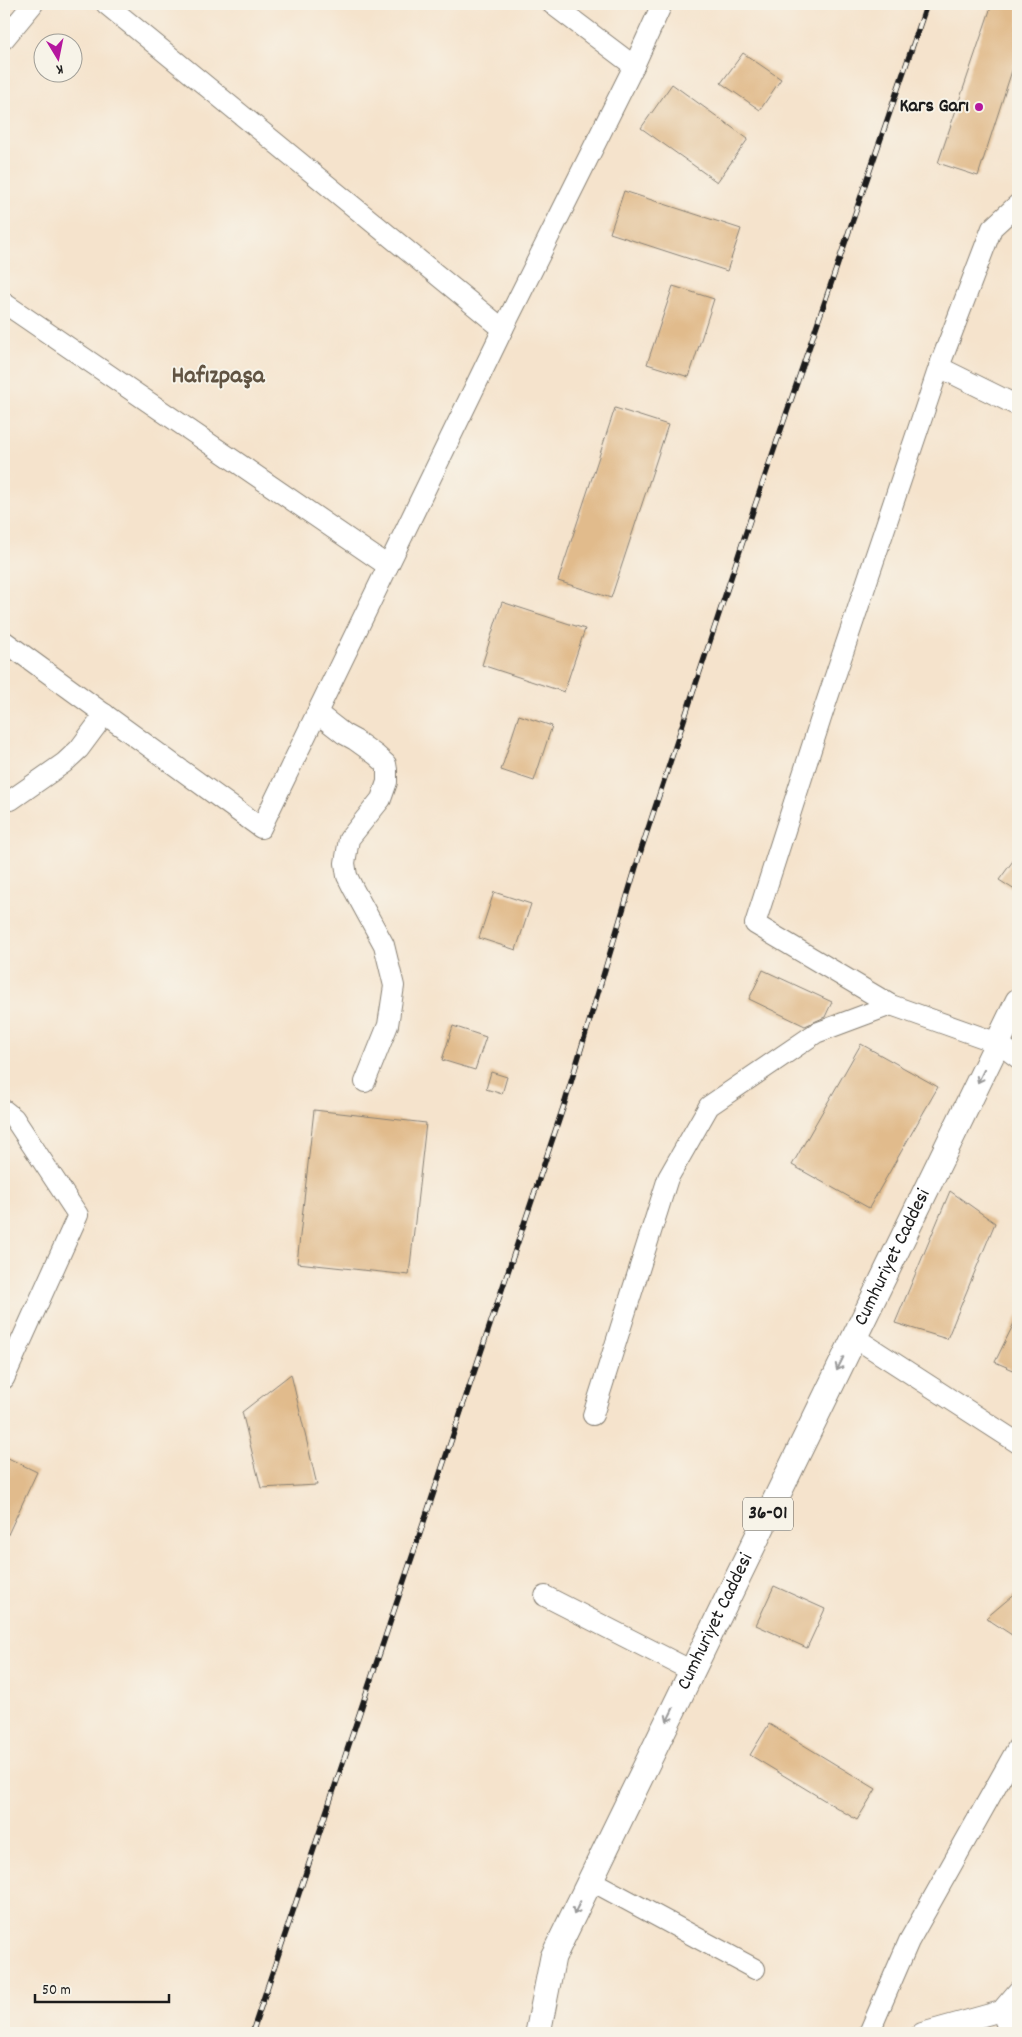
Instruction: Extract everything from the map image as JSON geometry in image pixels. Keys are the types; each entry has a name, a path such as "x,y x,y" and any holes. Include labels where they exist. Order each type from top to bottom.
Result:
{"main road":[{"name":"Cumhuriyet Caddesi","path":"538,2033 553,1958 1018,1001"}],"street":[{"path":"4,39 33,4"},
{"path":"106,4 503,329"},
{"path":"552,4 634,66"},
{"path":"4,641 261,828 503,329 634,66 662,4"},
{"path":"1018,204 992,228 939,367 840,660 755,924 891,1005 998,1043 1018,1058"},
{"path":"4,303 388,566"},
{"path":"939,367 1018,406"},
{"path":"316,713 386,764 387,770 387,782 381,798 349,839 345,864 347,876 384,945 394,986 388,1025 365,1082"},
{"path":"11,800 64,763 79,749 105,714"},
{"path":"594,1415 668,1178 708,1106 816,1033 891,1005"},
{"path":"4,1110 14,1118 78,1215 4,1379"},
{"path":"854,1337 1018,1443"},
{"path":"545,1596 692,1671"},
{"path":"869,2033 909,1941 1018,1747"},
{"path":"590,1880 755,1969"},
{"path":"1010,2033 1010,2009 1018,1991"},
{"path":"931,2032 1010,2009"}],"building":[{"name":"Kars Garı","path":"992,4 1018,4 1018,52 978,176 938,163"},
{"path":"743,53 781,79 760,110 721,83"},
{"path":"672,84 748,139 717,182 641,128"},
{"path":"624,191 741,229 727,271 610,233"},
{"path":"673,286 714,299 689,377 647,364"},
{"path":"615,408 668,425 611,598 558,581"},
{"path":"502,602 585,629 564,692 482,665"},
{"path":"519,715 552,726 534,781 501,770"},
{"path":"1018,854 1018,892 999,880"},
{"path":"494,892 531,904 516,950 479,938"},
{"path":"763,970 832,1002 825,1017 805,1026 749,999"},
{"path":"453,1026 486,1037 475,1070 442,1060"},
{"path":"861,1044 938,1087 869,1208 792,1165"},
{"path":"491,1072 507,1077 502,1094 486,1089"},
{"path":"314,1110 426,1123 409,1275 297,1263"},
{"path":"950,1191 995,1223 947,1339 895,1323"},
{"path":"1018,1315 1018,1372 995,1362"},
{"path":"291,1374 317,1485 261,1488 242,1412"},
{"path":"4,1456 37,1472 4,1543"},
{"path":"774,1586 825,1609 807,1648 756,1625"},
{"path":"1018,1591 1018,1639 986,1618"},
{"path":"769,1724 876,1789 857,1820 750,1755"}],"railway":[{"path":"252,2033 565,1102 642,847 753,511 927,4"}],"place":[{"name":"Kars Garı","path":"979,107"}],"district":[{"name":"Hafızpaşa","path":"218,377"}]}
